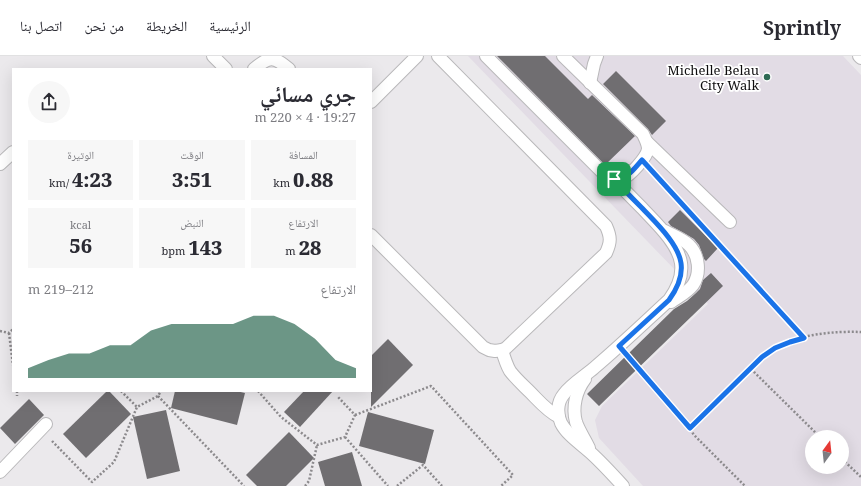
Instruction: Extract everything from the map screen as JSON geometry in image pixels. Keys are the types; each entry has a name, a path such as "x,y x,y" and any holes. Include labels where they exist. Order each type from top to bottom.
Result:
{"lane":[{"path":"213,56 225,68"},
{"path":"372,101 417,56"},
{"path":"372,236 483,347 495,351 502,350 526,329 606,253 610,244 610,234 606,226 438,56"},
{"path":"486,56 606,176 614,179 622,179 628,175 646,155 648,148 647,142"},
{"path":"563,56 642,134 647,142 730,222"},
{"path":"590,83 597,56"},
{"path":"255,68 267,58 272,57 277,59 288,68"},
{"path":"0,164 12,153"},
{"path":"614,179 663,230 678,252 681,262 679,283 669,300 594,369 569,388 560,401 558,409 559,417 566,431 592,453 623,486"},
{"path":"656,312 687,292 693,285 698,269 694,252 689,245 663,230"},
{"path":"502,350 505,361 519,382 547,409 559,417"},
{"path":"592,453 576,422 575,401 583,382 594,369"},
{"path":"0,472 44,427"}],"path":[{"path":"669,190 804,338"},
{"path":"8,334 12,330"},
{"path":"0,331 8,334"},
{"path":"690,428 750,368 775,348 804,338 830,333 861,332"},
{"path":"8,334 12,359"},
{"path":"619,346 690,428 694,435 745,486"},
{"path":"750,368 813,430"},
{"path":"317,446 345,437 355,415 431,386 514,475 501,486"},
{"path":"122,392 136,407"},
{"path":"44,427 92,482 114,462 136,407 158,396 160,392"},
{"path":"259,392 281,416 317,446"},
{"path":"158,396 244,486"},
{"path":"338,397 355,415"},
{"path":"345,437 388,486"},
{"path":"305,486 309,481 317,446"},
{"path":"397,486 423,465 442,486"},
{"path":"849,466 861,478"}],"shaded area":[{"path":"468,56 843,56 861,75 861,486 643,486 599,438 595,420 602,406 708,304"}],"building":[{"path":"497,56 545,56 588,99 592,95 635,136 605,165"},
{"path":"616,71 666,121 652,135 648,129 603,84"},
{"path":"680,210 718,248 706,261 699,245 694,239 671,226 668,222"},
{"path":"711,273 723,286 599,406 587,394 674,309 696,293 700,289 703,280"},
{"path":"388,339 413,365 371,407 372,392 372,355"},
{"path":"106,392 110,392 131,414 86,458 63,434"},
{"path":"175,392 245,393 237,425 171,408"},
{"path":"303,392 332,392 300,427 284,412"},
{"path":"29,399 44,415 15,444 0,428"},
{"path":"166,410 180,471 147,479 133,417"},
{"path":"368,412 434,430 425,464 359,446"},
{"path":"289,432 314,458 286,486 257,486 246,475"},
{"path":"352,452 362,486 325,486 318,462"}],"place":[{"name":"Michelle Belau City Walk","path":"767,77"}],"route":[{"path":"642,160 804,338 775,348 762,357 690,428 619,346 669,300 675,292 681,273 681,262 678,252 663,230 614,179 622,179 628,175 642,160"}]}
